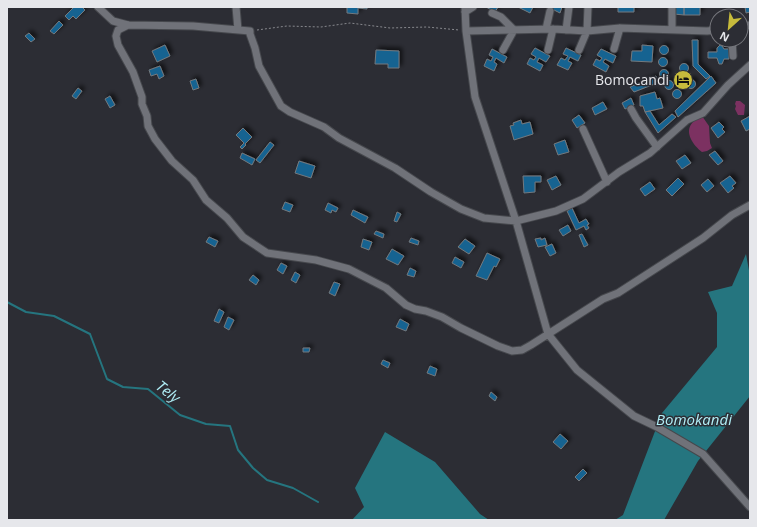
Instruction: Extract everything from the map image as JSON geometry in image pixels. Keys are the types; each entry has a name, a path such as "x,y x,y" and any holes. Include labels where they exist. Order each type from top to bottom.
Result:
{"street":[{"path":"98,7 113,21 128,25 193,26 250,30 250,34 256,48 259,66 282,106 290,112 324,127 339,138 395,168 430,192 461,209 484,218 516,221 542,215 569,206 583,199 618,172 657,147 687,120 703,113 728,85 750,65"},
{"path":"236,7 238,30"},
{"path":"473,7 465,10 466,31 475,97 516,221 548,334 577,370 634,416 657,427 703,454 750,507"},
{"path":"566,30 569,7"},
{"path":"579,50 587,31 588,7"},
{"path":"672,7 672,29"},
{"path":"548,50 550,11"},
{"path":"492,13 501,17 514,30"},
{"path":"128,25 118,30 116,36 118,45 133,72 142,97 142,104 147,116 148,126 155,139 172,161 193,180 206,200 220,211 243,237 266,253 316,260 349,269 386,288 406,305 442,317 498,346 512,350 522,350 532,345 570,322 603,298 618,293 664,262 674,258 703,238 732,215 750,205"},
{"path":"466,31 550,29 587,31 620,28 709,30"},
{"path":"614,49 620,28"},
{"path":"503,50 514,30"},
{"path":"732,48 733,56"},
{"path":"631,108 636,118 657,147"},
{"path":"583,129 607,182"}],"path":[{"path":"250,30 287,26 321,27 350,23 390,28 427,27 466,31"}],"shaded area":[{"path":"736,101 740,101 745,105 744,115 738,115 735,109"},
{"path":"702,116 709,126 710,143 712,148 702,152 693,143 689,130 693,122"}],"water":[{"name":"Bomokandi","path":"746,254 750,276 750,396 698,461 664,520 615,520 623,515 662,413 717,347 717,313 708,292 732,286"},
{"path":"385,432 435,462 480,514 489,520 352,520 364,507 355,488"}],"building":[{"path":"74,7 82,7 85,10 76,19 73,16 69,20 65,16"},
{"path":"347,7 367,7 367,9 358,8 358,14 347,13"},
{"path":"486,7 498,7 495,12"},
{"path":"518,7 533,7 530,13"},
{"path":"548,7 562,7 560,13"},
{"path":"618,7 634,7 634,12 618,12"},
{"path":"674,7 684,7 684,15 674,14"},
{"path":"684,7 700,7 700,15 684,15"},
{"path":"59,21 63,25 54,34 50,31"},
{"path":"29,33 35,39 31,42 25,36"},
{"path":"692,40 698,40 698,64 710,76 706,79 693,66"},
{"path":"165,45 170,56 157,62 152,51"},
{"path":"642,45 653,46 652,62 631,61 632,51 642,51"},
{"path":"664,45 669,50 664,55 659,50"},
{"path":"535,48 550,56 546,62 539,58 537,62 543,65 540,71 527,64 530,58 534,60 536,57 531,54"},
{"path":"566,48 581,55 578,61 570,57 568,61 572,63 568,70 557,65 561,58 565,60 568,56 563,54"},
{"path":"717,48 729,49 729,59 724,59 722,64 719,64 717,58 708,58 708,52 717,52"},
{"path":"492,49 507,57 504,63 496,58 494,62 497,64 494,71 484,66 487,59 491,61 493,57 489,55"},
{"path":"601,49 616,56 613,63 605,59 603,62 609,66 606,72 593,65 596,59 600,61 602,58 597,55"},
{"path":"376,50 399,51 399,68 388,68 388,64 375,64"},
{"path":"663,57 668,62 663,67 658,62"},
{"path":"684,63 689,68 684,73 679,68"},
{"path":"160,66 164,76 159,79 157,74 151,76 149,70"},
{"path":"664,69 669,74 664,79 659,74"},
{"path":"656,76 657,83 634,92 630,87"},
{"path":"711,76 716,83 678,117 675,111"},
{"path":"196,79 199,88 193,90 190,81"},
{"path":"691,79 696,84 691,89 686,84"},
{"path":"669,80 674,85 669,90 664,85"},
{"path":"78,88 82,91 76,99 72,96"},
{"path":"677,89 682,94 677,99 672,94"},
{"path":"655,92 657,99 660,98 663,108 645,112 643,106 640,106 640,96"},
{"path":"110,96 115,105 110,108 105,99"},
{"path":"631,98 634,105 625,109 622,103"},
{"path":"603,102 607,109 595,115 592,108"},
{"path":"650,111 659,125 672,114 676,117 658,133 645,112"},
{"path":"579,115 585,123 577,128 572,120"},
{"path":"750,116 750,129 746,131 741,121"},
{"path":"521,120 522,124 530,122 533,134 514,140 510,126"},
{"path":"719,122 724,127 722,129 725,132 718,138 711,128"},
{"path":"243,128 252,137 242,149 240,147 244,143 236,135"},
{"path":"565,140 569,152 558,155 554,144"},
{"path":"270,142 274,145 260,163 256,160"},
{"path":"715,151 723,161 718,165 709,155"},
{"path":"242,153 255,159 252,165 240,158"},
{"path":"685,155 691,163 682,169 676,161"},
{"path":"299,161 315,166 311,178 295,173"},
{"path":"523,176 541,176 541,182 535,182 535,192 524,193"},
{"path":"556,176 561,185 552,190 547,180"},
{"path":"730,176 736,183 732,186 734,188 728,193 720,183"},
{"path":"678,178 684,184 672,196 666,190"},
{"path":"708,179 714,186 707,192 701,185"},
{"path":"650,182 655,189 645,196 640,189"},
{"path":"285,202 293,205 290,212 282,209"},
{"path":"328,203 338,208 336,212 332,210 331,213 325,210"},
{"path":"572,208 579,223 586,219 589,224 587,225 589,228 586,230 584,226 576,230 567,211"},
{"path":"353,210 368,217 365,223 351,215"},
{"path":"397,212 401,214 397,222 394,221"},
{"path":"568,225 571,231 563,236 559,230"},
{"path":"376,231 384,234 383,238 374,234"},
{"path":"582,234 588,245 584,247 579,235"},
{"path":"209,237 218,241 215,247 206,242"},
{"path":"411,238 419,241 418,245 409,242"},
{"path":"541,238 541,240 545,238 547,245 538,247 535,239"},
{"path":"363,239 372,242 369,250 361,247"},
{"path":"465,239 475,246 469,254 458,247"},
{"path":"552,244 556,253 550,256 545,247"},
{"path":"392,249 404,256 398,265 386,259"},
{"path":"487,253 500,259 496,267 494,266 487,280 476,276"},
{"path":"455,257 464,262 461,268 452,263"},
{"path":"281,263 287,266 283,274 277,270"},
{"path":"410,268 416,271 414,277 407,275"},
{"path":"295,272 300,275 296,283 291,280"},
{"path":"253,275 259,280 256,285 249,280"},
{"path":"334,282 340,284 335,296 329,293"},
{"path":"219,309 224,312 219,323 214,321"},
{"path":"228,317 234,320 229,330 224,327"},
{"path":"400,319 409,324 406,331 396,327"},
{"path":"303,348 310,348 309,352 303,352"},
{"path":"383,360 390,363 388,368 381,364"},
{"path":"430,366 437,369 435,376 427,373"},
{"path":"491,392 497,397 495,401 489,396"},
{"path":"560,434 568,441 561,449 553,442"},
{"path":"583,469 587,473 579,481 575,477"}],"waterway":[{"name":"Tely","path":"7,302 26,312 54,316 90,334 107,379 123,387 148,389 180,415 206,424 230,426 238,450 253,468 267,480 293,488 318,502"}],"place":[{"name":"Bomocandi","path":"683,80"}]}
